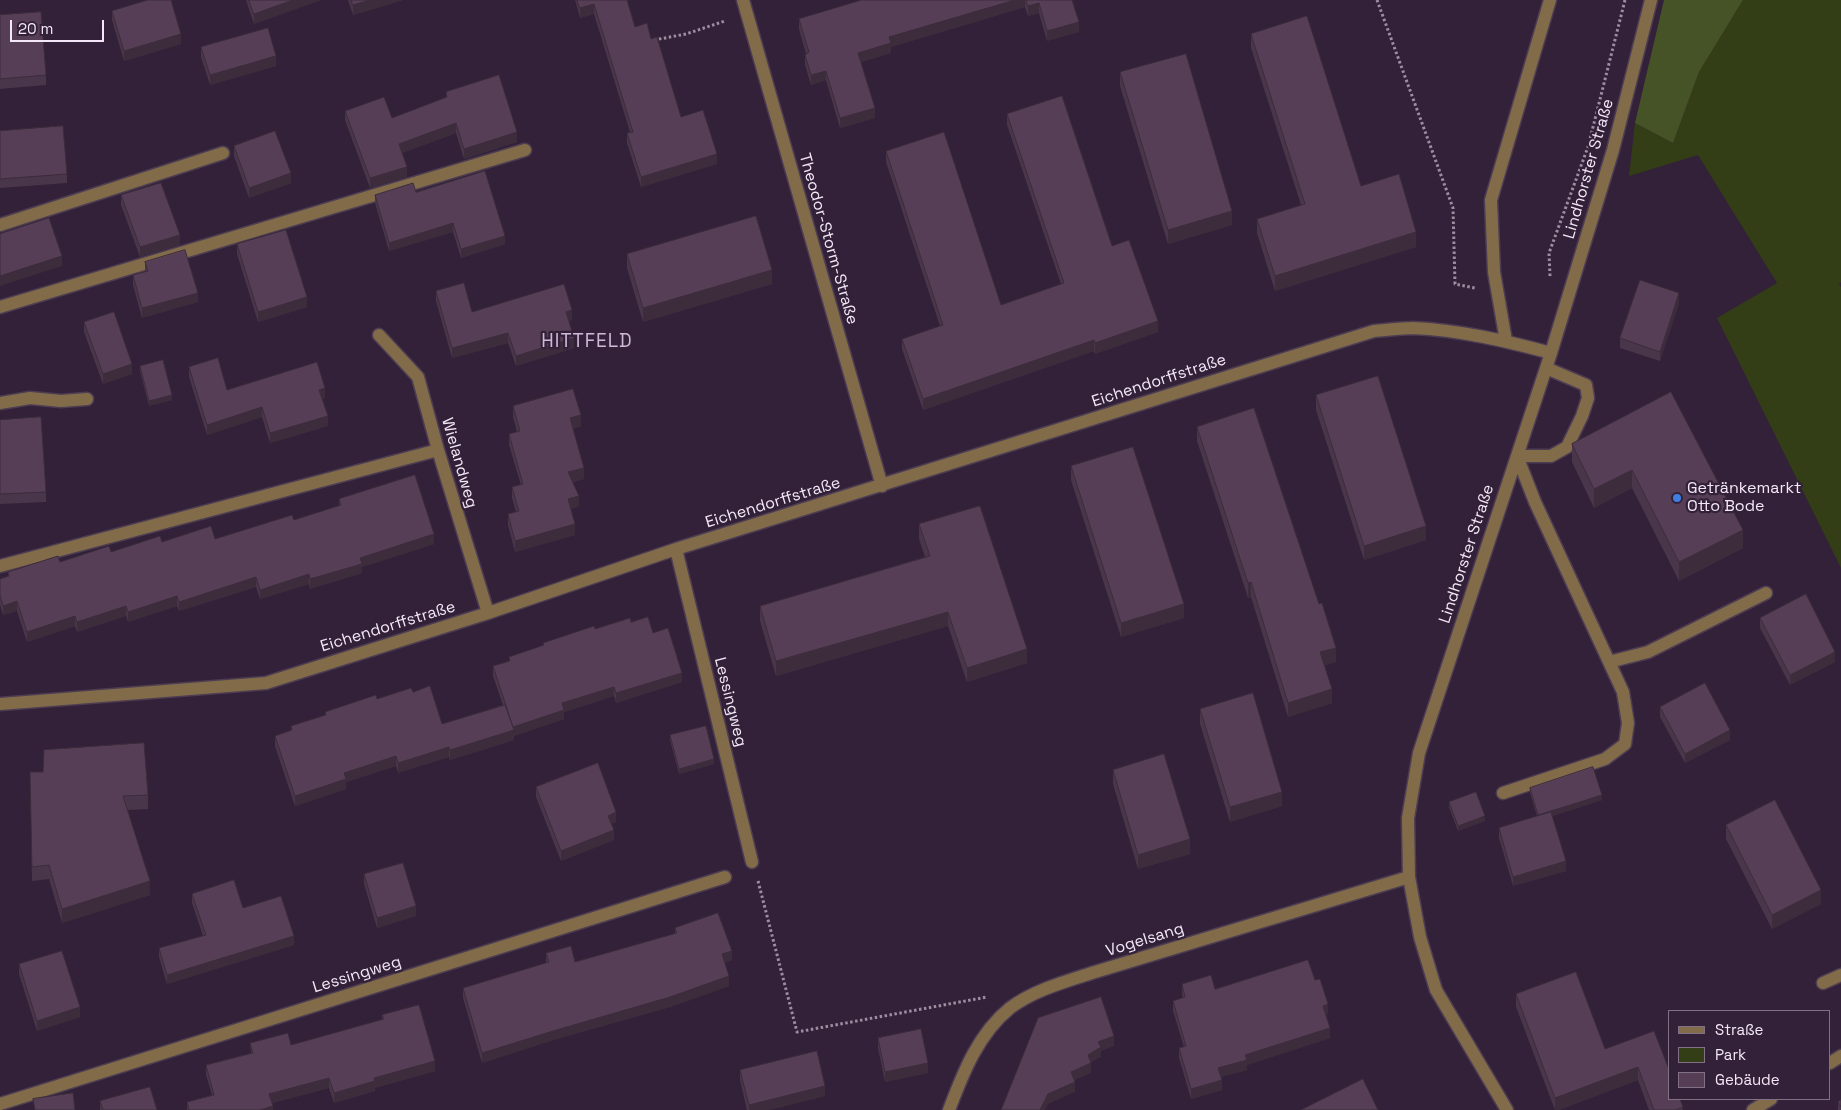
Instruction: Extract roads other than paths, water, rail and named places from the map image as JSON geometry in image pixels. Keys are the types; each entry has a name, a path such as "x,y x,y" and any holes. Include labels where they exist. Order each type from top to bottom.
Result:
{"street":[{"name":"Theodor-Storm-Straße","path":"743,0 882,486"},
{"path":"1506,341 1494,272 1491,200 1550,0"},
{"name":"Lindhorster Straße","path":"1507,1110 1436,990 1420,937 1409,877 1408,818 1419,753 1551,353 1613,150 1651,0"},
{"path":"0,307 525,150"},
{"path":"0,225 223,153"},
{"name":"Eichendorffstraße","path":"0,704 266,683 488,613 676,549 1374,331 1412,328 1452,332 1506,341 1551,353"},
{"name":"Wielandweg","path":"379,334 418,377 438,450 488,613"},
{"path":"1503,793 1605,759 1625,744 1628,723 1623,692 1535,502 1517,456 1551,456 1566,446 1582,416 1588,398 1586,385 1546,368"},
{"path":"0,403 30,398 61,401 87,400"},
{"path":"0,566 438,450"},
{"name":"Lessingweg","path":"676,549 752,862"},
{"path":"1609,662 1648,652 1766,594"},
{"name":"Vogelsang","path":"949,1110 974,1051 990,1028 1011,1008 1056,985 1409,877"},
{"name":"Lessingweg","path":"0,1104 725,878"},
{"path":"1823,983 1841,975"},
{"path":"1753,1110 1769,1100"}],"place":[{"name":"Getränkemarkt Otto Bode","path":"1677,498"}],"district":[{"name":"HITTFELD","path":"587,342"}]}
